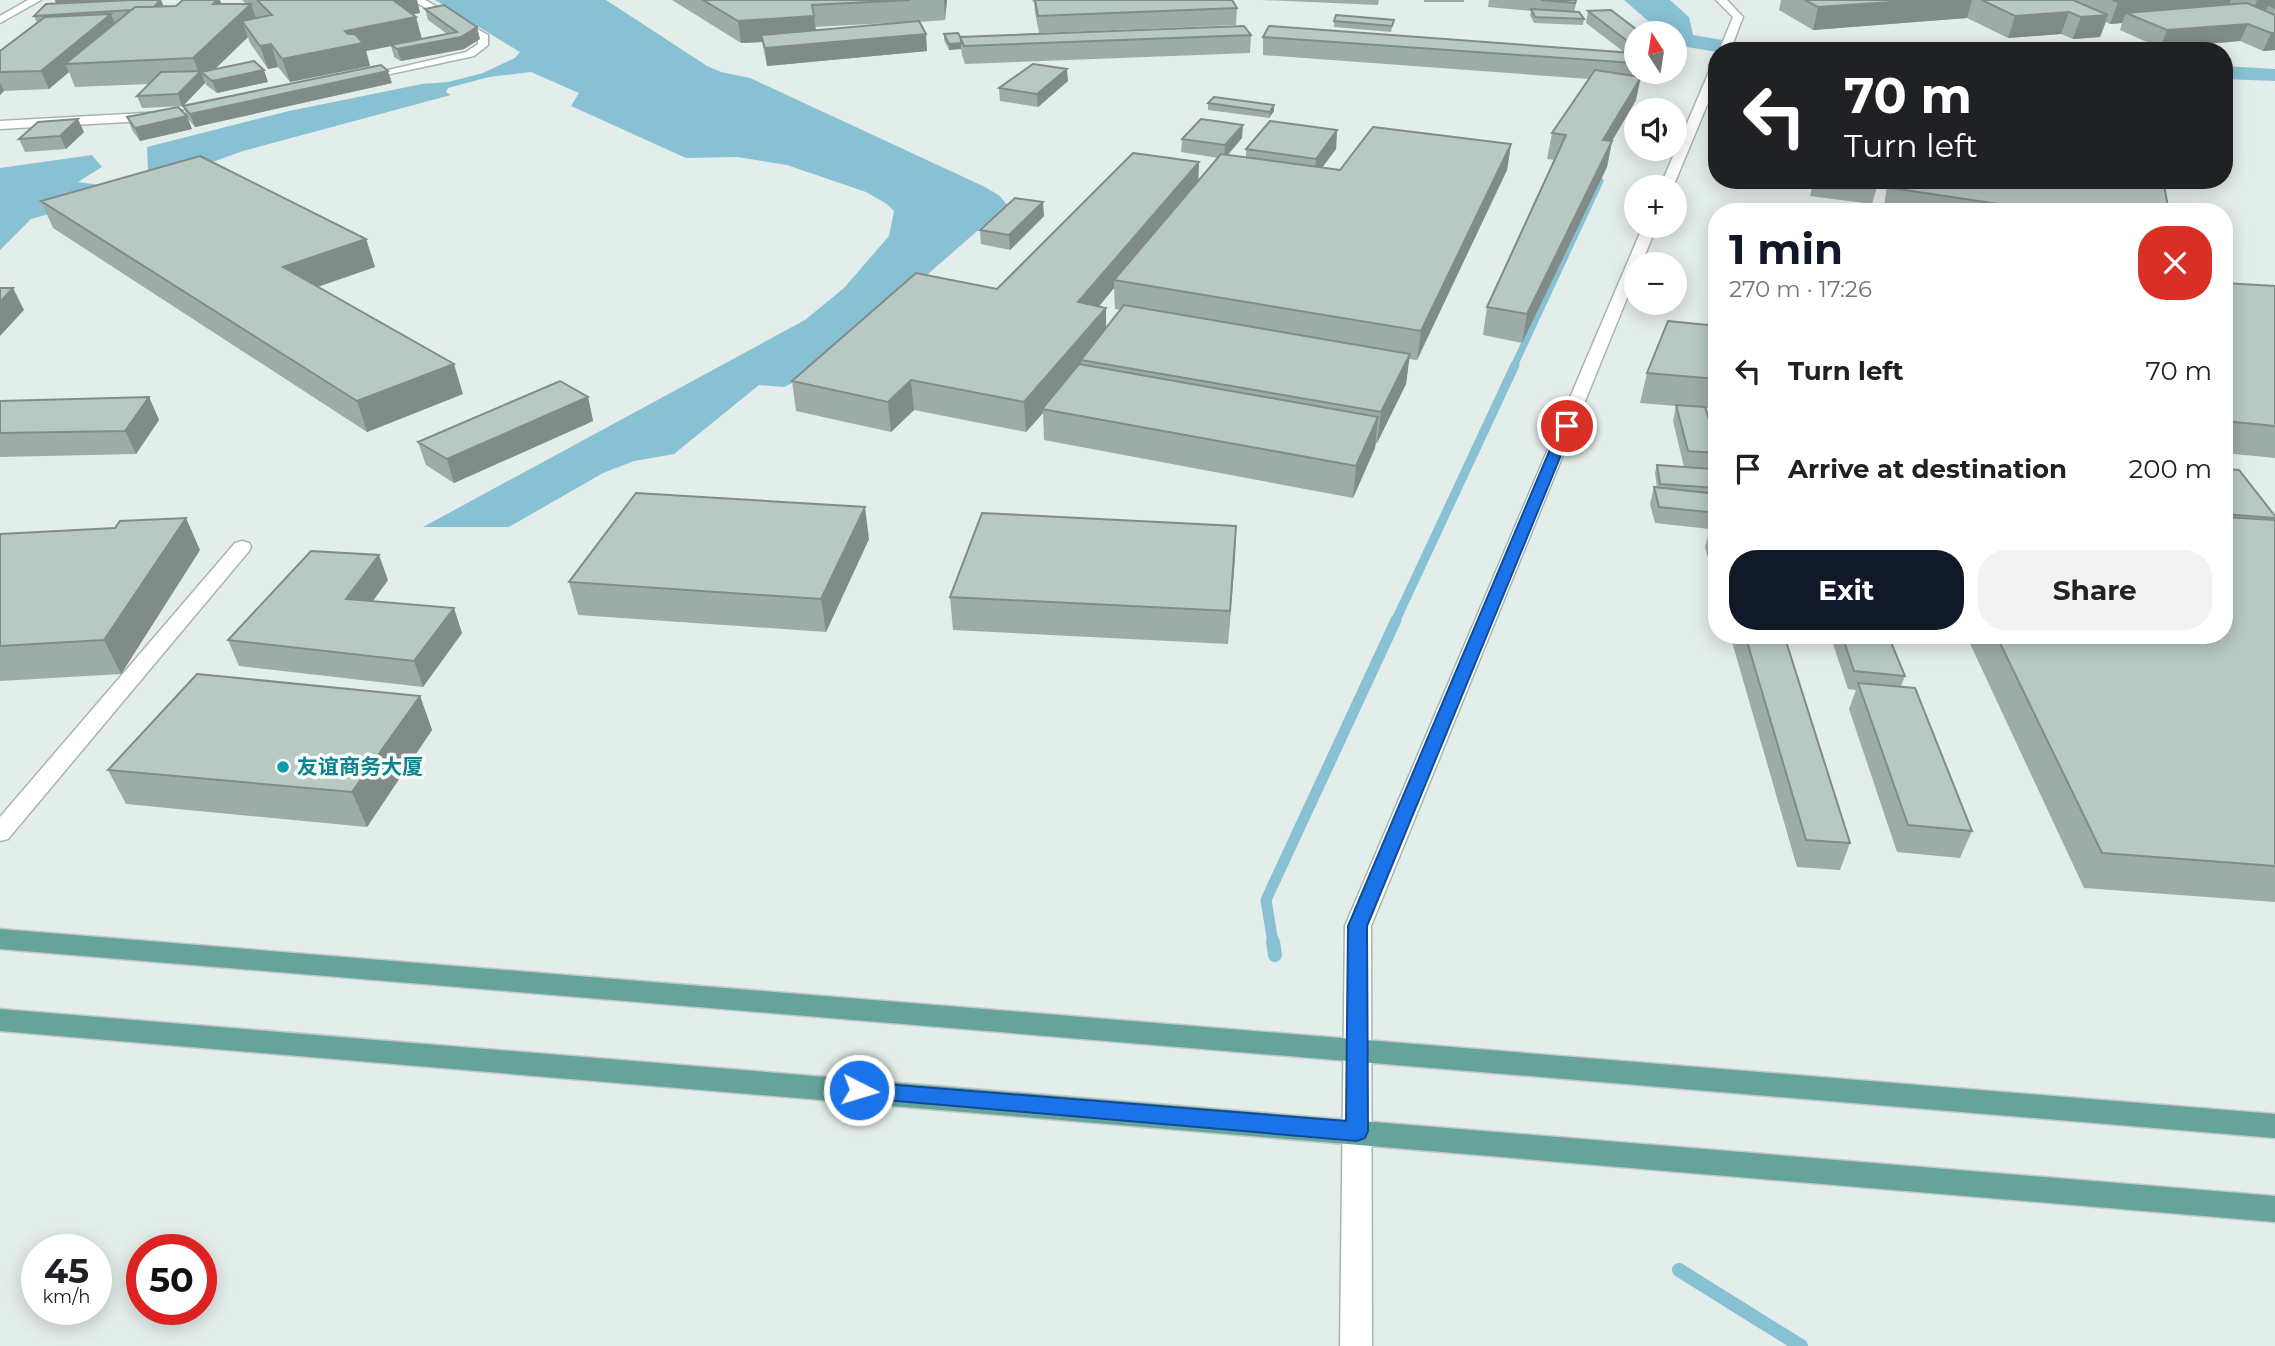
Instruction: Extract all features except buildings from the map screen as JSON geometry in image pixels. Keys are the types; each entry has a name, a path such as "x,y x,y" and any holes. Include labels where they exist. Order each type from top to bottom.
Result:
{"main road":[{"path":"0,939 2275,1126"},
{"path":"0,1020 2275,1209"}],"street":[{"path":"0,20 36,0"},
{"path":"352,81 470,54 483,45 484,37 416,0"},
{"path":"1721,0 1738,18 1728,42"},
{"path":"1672,175 1708,89"},
{"path":"0,125 181,115 232,107"},
{"path":"1356,1346 1358,926 1645,238"},
{"path":"0,833 242,547"}],"water":[{"path":"435,0 606,0 707,66 750,78 985,187 1000,196 1007,205 817,371 784,387 759,385 674,454 634,461 603,473 509,527 423,527 805,320 844,288 889,236 894,211 866,192 787,165 737,157 686,158 571,106 579,93 531,72 489,77 448,88 446,92 451,95 243,151 129,192 31,219 0,250 0,168 92,155 102,167 78,182 115,187 148,172 147,147 289,111 422,84 448,82 483,73 515,58 520,52"},
{"path":"1624,0 1670,0 1689,17 1693,35 1734,42 1708,42 1708,50 1687,47 1687,21 1648,21"},
{"path":"2233,67 2275,69 2275,81 2233,79"}],"waterway":[{"path":"1514,366 1600,181"},
{"path":"1395,622 1515,365"},
{"path":"1273,943 1266,900 1396,620"},
{"path":"1273,942 1275,955"},
{"path":"1679,1270 1801,1346"}],"place":[{"name":"友谊商务大厦","path":"283,767"}],"route":[{"path":"859,1090 1357,1131 1358,926 1567,426"}]}
